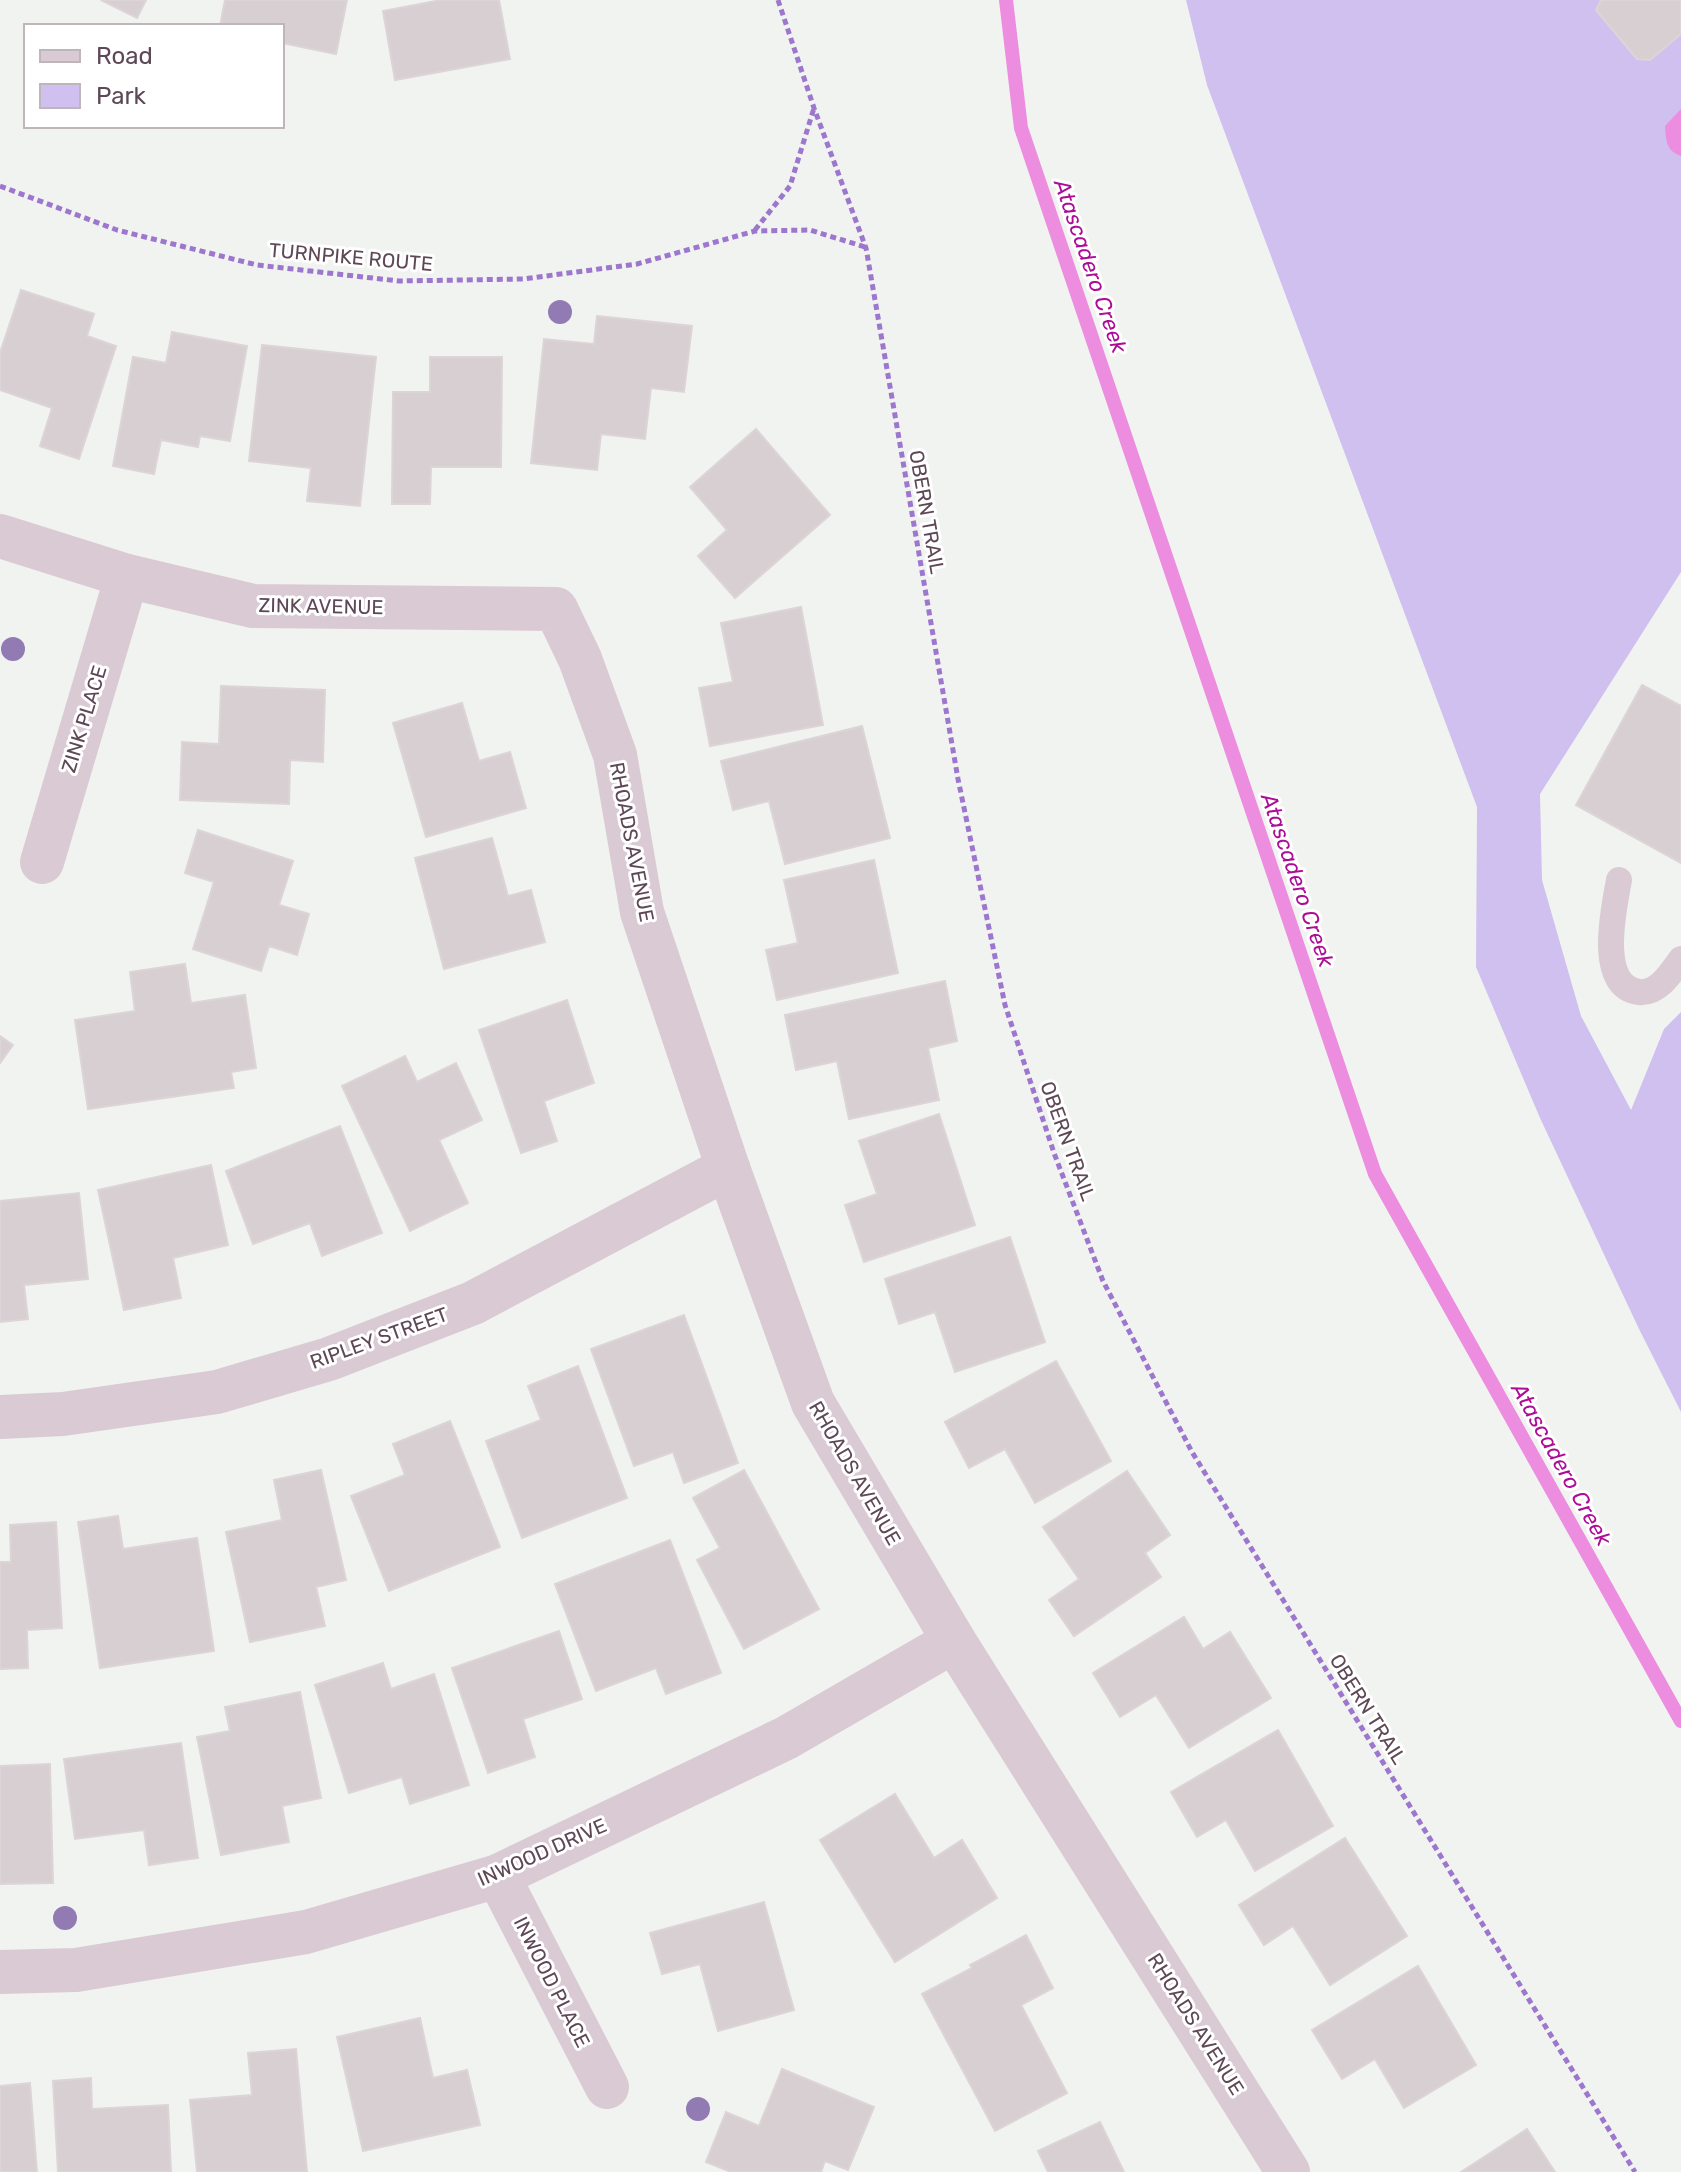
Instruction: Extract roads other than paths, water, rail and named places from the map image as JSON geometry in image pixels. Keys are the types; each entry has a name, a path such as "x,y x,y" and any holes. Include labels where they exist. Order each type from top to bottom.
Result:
{"street":[{"name":"ZINK AVENUE","path":"0,536 127,576 253,606 556,609"},
{"name":"ZINK PLACE","path":"42,862 127,576"},
{"name":"RHOADS AVENUE","path":"556,609 580,659 615,755 642,912 728,1168 813,1403 954,1641 1288,2172"},
{"name":"RIPLEY STREET","path":"0,1417 63,1414 217,1392 329,1359 473,1303 728,1168"},
{"name":"INWOOD DRIVE","path":"0,1972 76,1970 306,1932 498,1876 786,1738 954,1641"},
{"name":"INWOOD PLACE","path":"498,1876 607,2087"}],"lane":[{"path":"1619,880 1612,924 1612,962 1617,978 1627,989 1641,992 1653,990 1669,976 1681,959"}],"waterway":[{"name":"Atascadero Creek","path":"1006,0 1021,128 1375,1174 1681,1721"}]}
